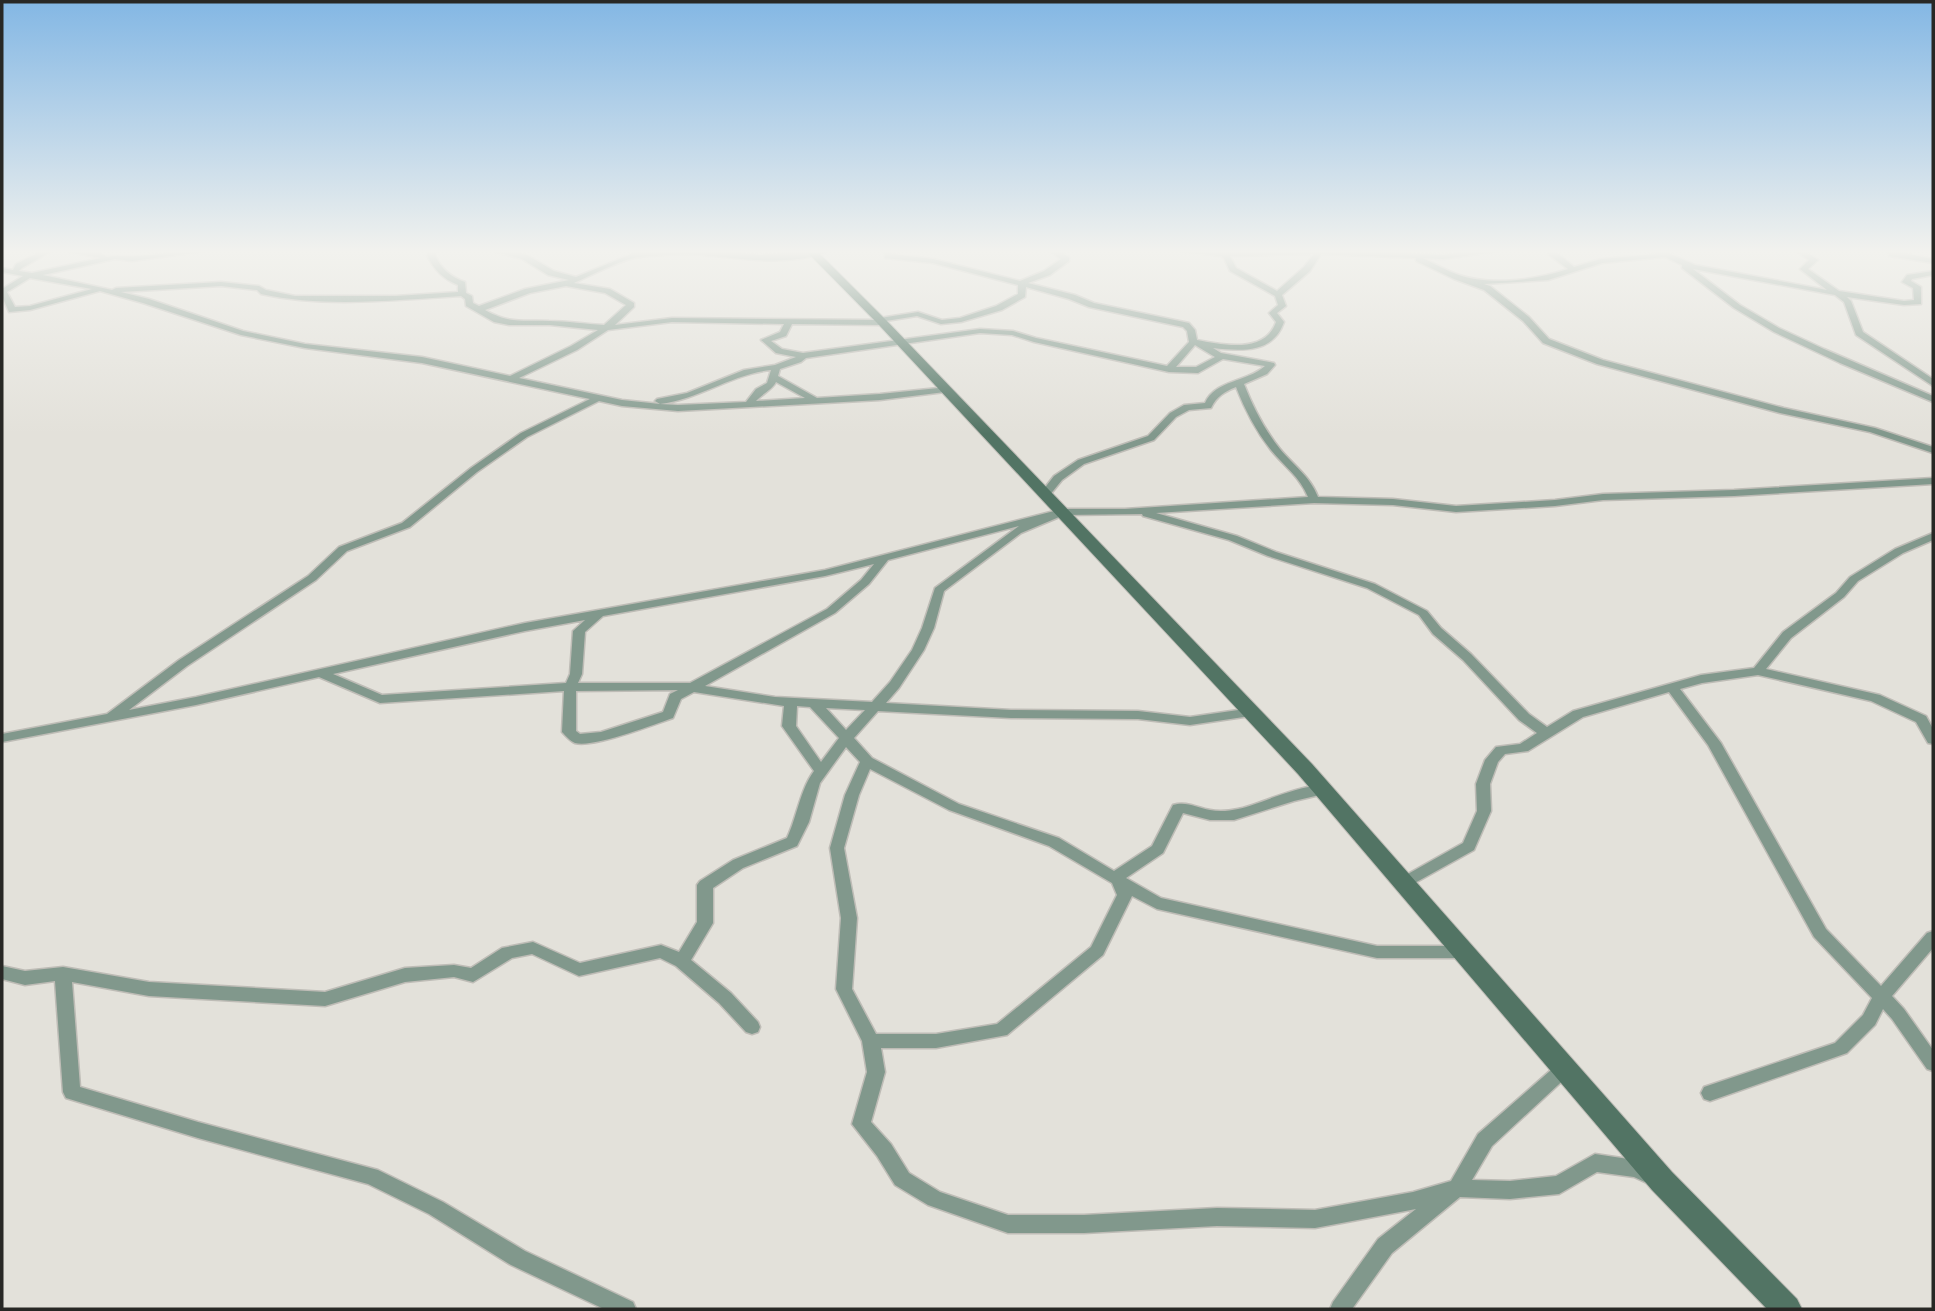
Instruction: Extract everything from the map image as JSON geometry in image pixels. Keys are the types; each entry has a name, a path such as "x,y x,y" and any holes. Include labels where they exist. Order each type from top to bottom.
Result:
{"main road":[{"path":"872,311 1252,712 1323,790 1662,1181 1787,1309"}],"street":[{"path":"176,311 241,333 304,346 422,360 622,403 678,408 880,397 945,389"},
{"path":"483,311 497,320 509,323 607,328 672,320 882,322 918,314 941,322 961,320 989,311"},
{"path":"509,380 607,328 625,311"},
{"path":"1045,494 1058,478 1081,462 1151,438 1173,415 1187,408 1208,406 1214,394 1254,379 1270,365 1219,356 1197,343 1186,325 1121,311"},
{"path":"788,323 783,334 765,340 779,351 803,356 900,341 998,331 1169,369 1198,370 1219,356 1254,350 1276,335 1280,322 1273,313 1275,311"},
{"path":"1516,311 1546,341 1566,350 1783,411 1872,430 1933,450"},
{"path":"1744,311 1817,350 1933,399"},
{"path":"1851,311 1859,333 1933,383"},
{"path":"1169,369 1197,343 1243,346 1262,344"},
{"path":"622,403 670,400 742,374 775,372 803,356"},
{"path":"775,372 815,400"},
{"path":"750,403 759,391 771,384 775,372"},
{"path":"1239,383 1251,404 1251,415 1276,451 1308,481 1314,500"},
{"path":"109,718 183,663 312,578 342,549 406,525 474,470 524,435 596,398"},
{"path":"2,738 109,718 525,626 825,573 1065,515 1314,500 1394,502 1456,509 1603,497 1734,493 1933,481"},
{"path":"682,961 705,923 705,885 738,864 792,842 802,822 813,782 846,738 895,685 918,650 928,628 939,590 1017,531 1065,515 1142,513 1233,538 1272,554 1371,586 1423,613 1437,631 1467,657 1524,717 1548,734"},
{"path":"1758,671 1787,635 1840,595 1854,579 1899,551 1933,536"},
{"path":"600,613 579,631 576,674 570,687 569,732 577,739 602,736 668,715 675,697 831,611 864,582 884,558"},
{"path":"1404,883 1469,846 1484,811 1483,784 1492,760 1501,750 1524,748 1578,714 1701,679 1758,671 1875,698 1922,719 1933,740"},
{"path":"319,673 380,699 570,687 692,687 791,702 1011,714 1138,715 1190,721 1252,712"},
{"path":"1672,688 1714,743 1820,933 1898,1014 1933,1064"},
{"path":"791,702 789,726 800,740 808,758 821,771"},
{"path":"814,703 867,761 954,807 1054,842 1157,902 1377,952 1464,952"},
{"path":"867,761 852,795 837,848 849,918 844,989 871,1041 876,1072 861,1124 884,1150 902,1179 935,1199 1008,1224 1084,1224 1217,1217 1315,1219 1413,1201 1457,1188 1510,1190 1559,1185 1595,1163 1635,1169 1662,1181"},
{"path":"1116,877 1158,849 1178,808 1190,807 1199,814 1217,817 1266,807 1292,797 1323,790"},
{"path":"871,1041 936,1041 1000,1030 1097,951 1125,895 1116,877"},
{"path":"1710,1093 1841,1048 1870,1020 1881,997 1933,937"},
{"path":"2,972 25,978 63,974 149,989 325,999 405,975 454,971 473,975 508,952 533,948 579,970 661,951 682,961 726,998 752,1027"},
{"path":"63,974 72,1092 198,1130 371,1175 436,1208 518,1258 626,1309"},
{"path":"1340,1309 1385,1246 1457,1188 1485,1140 1565,1068"}]}
